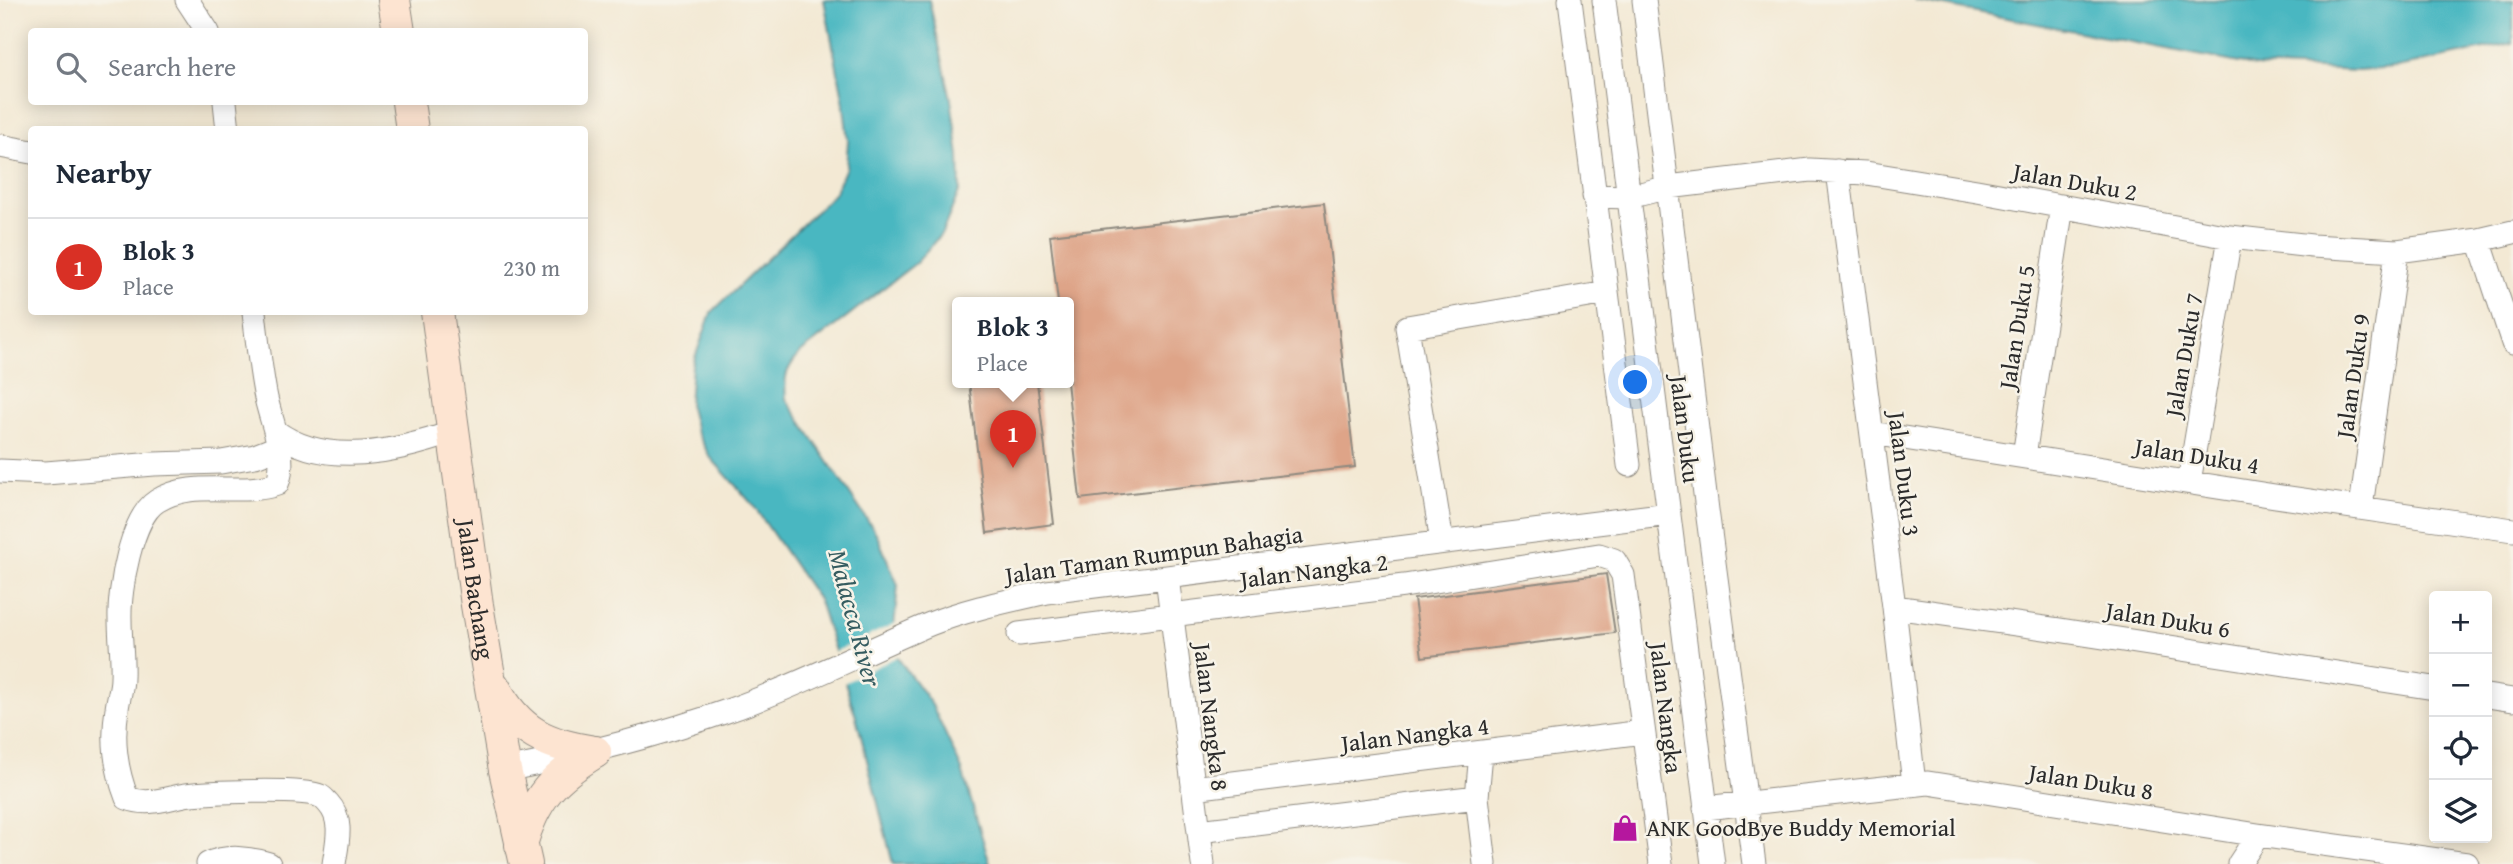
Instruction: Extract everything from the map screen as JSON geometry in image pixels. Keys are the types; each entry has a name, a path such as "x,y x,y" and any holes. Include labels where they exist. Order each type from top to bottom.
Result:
{"street":[{"path":"187,0 205,28"},
{"path":"394,0 398,28"},
{"path":"1570,0 1629,465"},
{"name":"Jalan Duku","path":"1604,0 1713,864"},
{"path":"1644,0 1705,496 1754,864"},
{"path":"225,105 228,126"},
{"path":"408,105 411,126"},
{"path":"0,146 28,151"},
{"name":"Jalan Duku 2","path":"1594,196 1629,197 1668,187 1810,170 1838,171 1977,191 2231,237 2312,246 2397,251 2479,240 2513,232"},
{"name":"Jalan Duku 3","path":"1838,171 1914,784"},
{"name":"Jalan Duku 5","path":"2024,456 2062,206"},
{"name":"Jalan Duku 7","path":"2189,482 2231,237"},
{"path":"2479,240 2513,343"},
{"name":"Jalan Duku 9","path":"2361,507 2397,251"},
{"path":"1442,542 1407,327 1607,293"},
{"path":"254,315 265,396 276,439 281,474 277,484 265,488 218,487 171,495 156,501 145,511 135,527 120,617 123,658 116,712 118,775 127,798 137,802 226,793 278,791 319,795 330,805 340,828 334,864"},
{"name":"Jalan Bachang","path":"437,315 489,677 505,770 524,854"},
{"path":"0,471 46,473 154,464 220,462 255,456 276,439 304,447 345,452 393,449 454,432"},
{"name":"Jalan Duku 4","path":"1872,433 2513,530"},
{"name":"Jalan Taman Rumpun Bahagia","path":"505,770 595,752 730,710 812,677 929,624 985,606 1047,592 1669,514"},
{"name":"Jalan Nangka 2","path":"1019,634 1404,586 1599,555 1614,560"},
{"name":"Jalan Nangka","path":"1614,560 1623,575 1661,864"},
{"name":"Jalan Nangka 8","path":"1167,577 1203,864"},
{"name":"Jalan Duku 6","path":"1894,607 2429,687"},
{"path":"489,677 514,718 533,734 551,743 595,752"},
{"path":"2492,697 2513,700"},
{"name":"Jalan Nangka 4","path":"1193,789 1643,732"},
{"path":"524,854 527,824 537,805 567,769 595,752"},
{"path":"1481,753 1476,797 1485,864"},
{"name":"Jalan Duku 8","path":"1706,808 1928,783 2428,861 2467,864"},
{"path":"1199,831 1476,797"},
{"path":"2239,864 2258,835"},
{"path":"208,864 219,858 254,859 269,864"}],"water":[{"name":"Malacca River","path":"824,0 929,0 951,99 959,156 960,189 942,233 917,262 799,354 786,375 786,399 876,533 898,585 892,650 932,705 962,770 990,864 893,864 857,720 819,601 753,505 710,457 696,431 689,404 692,366 711,313 834,194 846,168 848,141 843,98"},
{"path":"1914,0 2513,0 2513,43 2393,68 2358,71 2255,66"}],"pier":[{"path":"898,622 896,649 900,655 842,684 832,653"}],"building":[{"path":"1324,203 1355,467 1080,499 1068,388 1074,388 1074,297 1057,297 1050,235"},
{"path":"970,388 1038,388 1054,524 987,533"},
{"path":"1606,574 1615,633 1422,657 1414,599"}],"place":[{"name":"Blok 3","path":"1013,468"},
{"name":"ANK GoodBye Buddy Memorial","path":"1625,828"}]}
